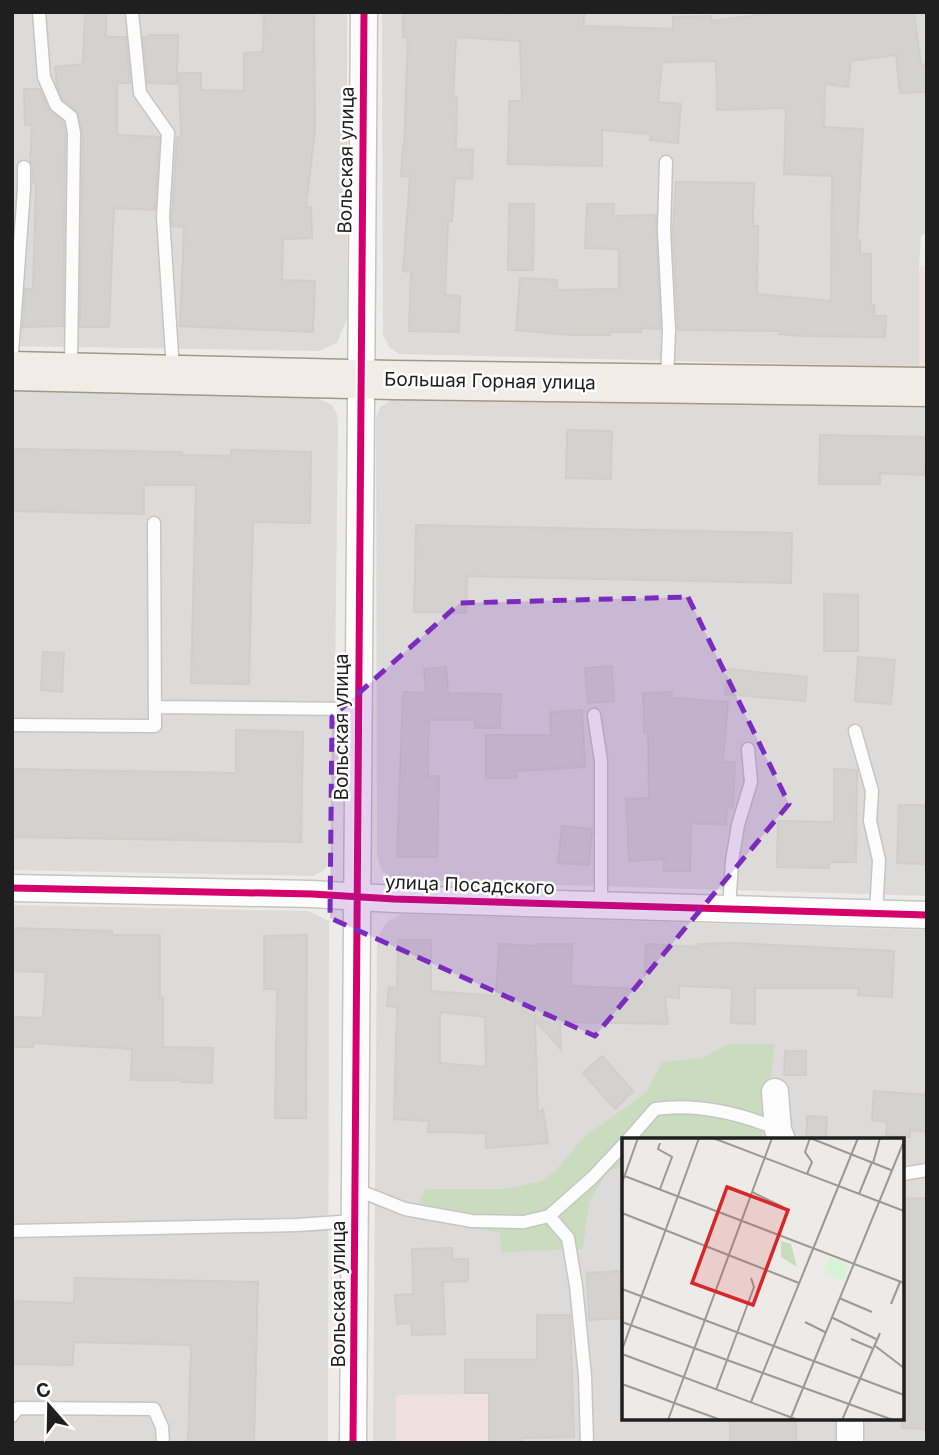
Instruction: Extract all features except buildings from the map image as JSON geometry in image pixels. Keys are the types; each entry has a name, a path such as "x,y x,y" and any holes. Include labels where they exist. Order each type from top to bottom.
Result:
{"main road":[{"name":"Большая Горная улица","path":"12,371 927,387"}],"street":[{"name":"Вольская улица","path":"353,1443 364,12"},
{"name":"улица Посадского","path":"12,888 356,896 927,915"},
{"path":"775,1092 780,1135"},
{"path":"850,1420 850,1443"}],"lane":[{"path":"39,12 44,77 56,105 71,117 74,133 71,372"},
{"path":"132,12 141,93 168,133 163,218 174,374"},
{"path":"666,162 664,230 669,330 667,383"},
{"path":"12,353 24,167"},
{"path":"12,725 155,726 154,523"},
{"path":"155,708 357,709"},
{"path":"594,715 601,761 601,905"},
{"path":"855,731 872,792 870,821 879,860 876,913"},
{"path":"729,909 732,861 738,825 751,782 748,748"},
{"path":"630,1138 654,1109 679,1105 752,1118 780,1135"},
{"path":"355,1189 405,1209 472,1221 524,1222 549,1216 593,1177 622,1146"},
{"path":"904,1174 927,1170"},
{"path":"549,1216 568,1238 585,1376 587,1443"},
{"path":"12,1231 297,1226 354,1221"},
{"path":"12,1416 18,1408 154,1409 162,1427 163,1443"}],"highlighted area":[{"path":"688,597 789,804 595,1036 330,918 332,717 460,603"}],"shaded area":[{"path":"12,12 347,12 347,318 337,343 319,351 12,346"},
{"path":"382,12 927,12 927,232 921,236 919,266 919,367 399,354 390,348 383,335"},
{"path":"919,266 927,266 927,367 919,367"},
{"path":"12,390 316,398 332,405 337,414 338,425 333,851 330,863 323,871 312,876 12,870"},
{"path":"394,398 927,408 927,896 395,880 381,870 377,855 376,417 380,407"},
{"path":"12,905 309,911 329,921 328,1443 12,1443"},
{"path":"402,914 927,930 927,1443 373,1443 377,939 387,922"},
{"path":"519,1393 522,1443 396,1443 396,1395"}],"green space":[{"path":"728,1044 775,1044 771,1075 762,1098 762,1138 622,1138 622,1167 608,1171 589,1201 583,1249 501,1252 500,1233 444,1222 420,1201 425,1189 505,1189 542,1181 558,1168 584,1137 646,1093 662,1062 703,1058"}],"cycle path":[{"path":"353,1443 364,12"},
{"path":"12,888 312,894 394,899 927,915"}]}
